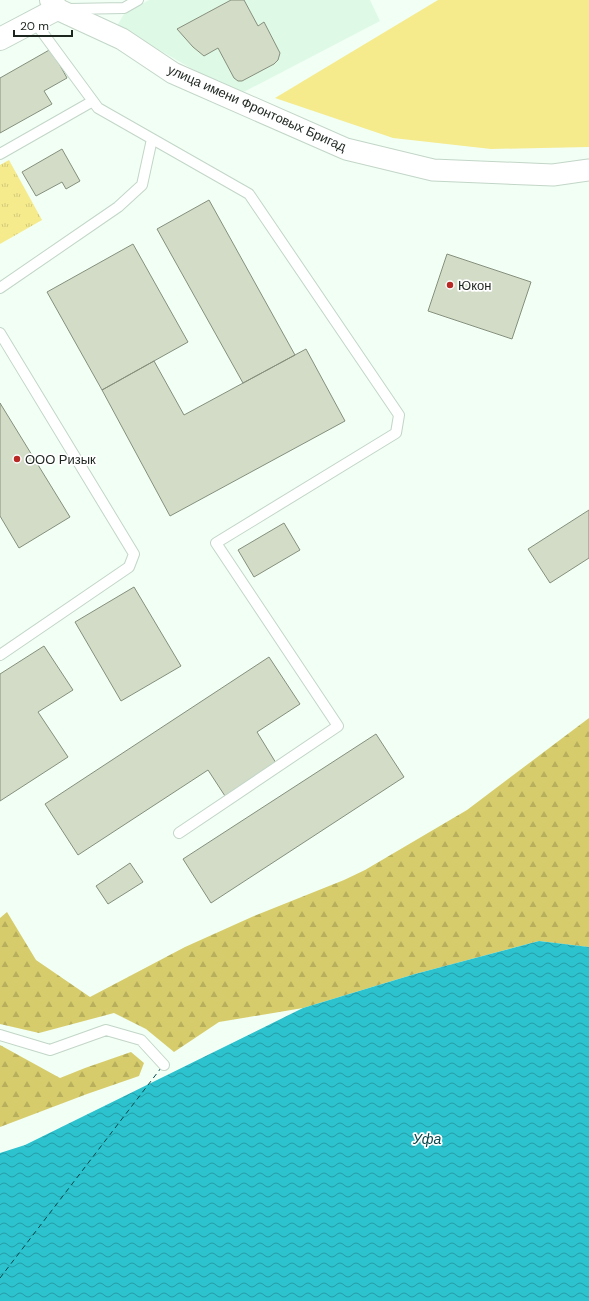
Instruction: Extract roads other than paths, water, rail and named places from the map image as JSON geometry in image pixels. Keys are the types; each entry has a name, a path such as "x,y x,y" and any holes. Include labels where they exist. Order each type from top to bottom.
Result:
{"street":[{"path":"0,39 34,21 54,5"},
{"name":"улица имени Фронтовых Бригад","path":"54,5 122,40 173,73 346,149 433,170 553,175 589,170"}],"lane":[{"path":"54,5 124,8 138,0"},
{"path":"34,21 98,108 249,194 399,415 396,433 216,543 338,726 179,833"},
{"path":"0,154 93,101"},
{"path":"0,288 118,207 142,185 152,139"},
{"path":"0,333 134,554 129,567 0,655"},
{"path":"0,1036 50,1050 106,1030 141,1040 164,1065"}],"water":[{"name":"Уфа","path":"539,941 589,947 589,1301 0,1301 0,1153 25,1145 303,1008 415,974"}],"place":[{"name":"Юкон","path":"450,285"},
{"name":"ООО Ризык","path":"17,459"}]}
